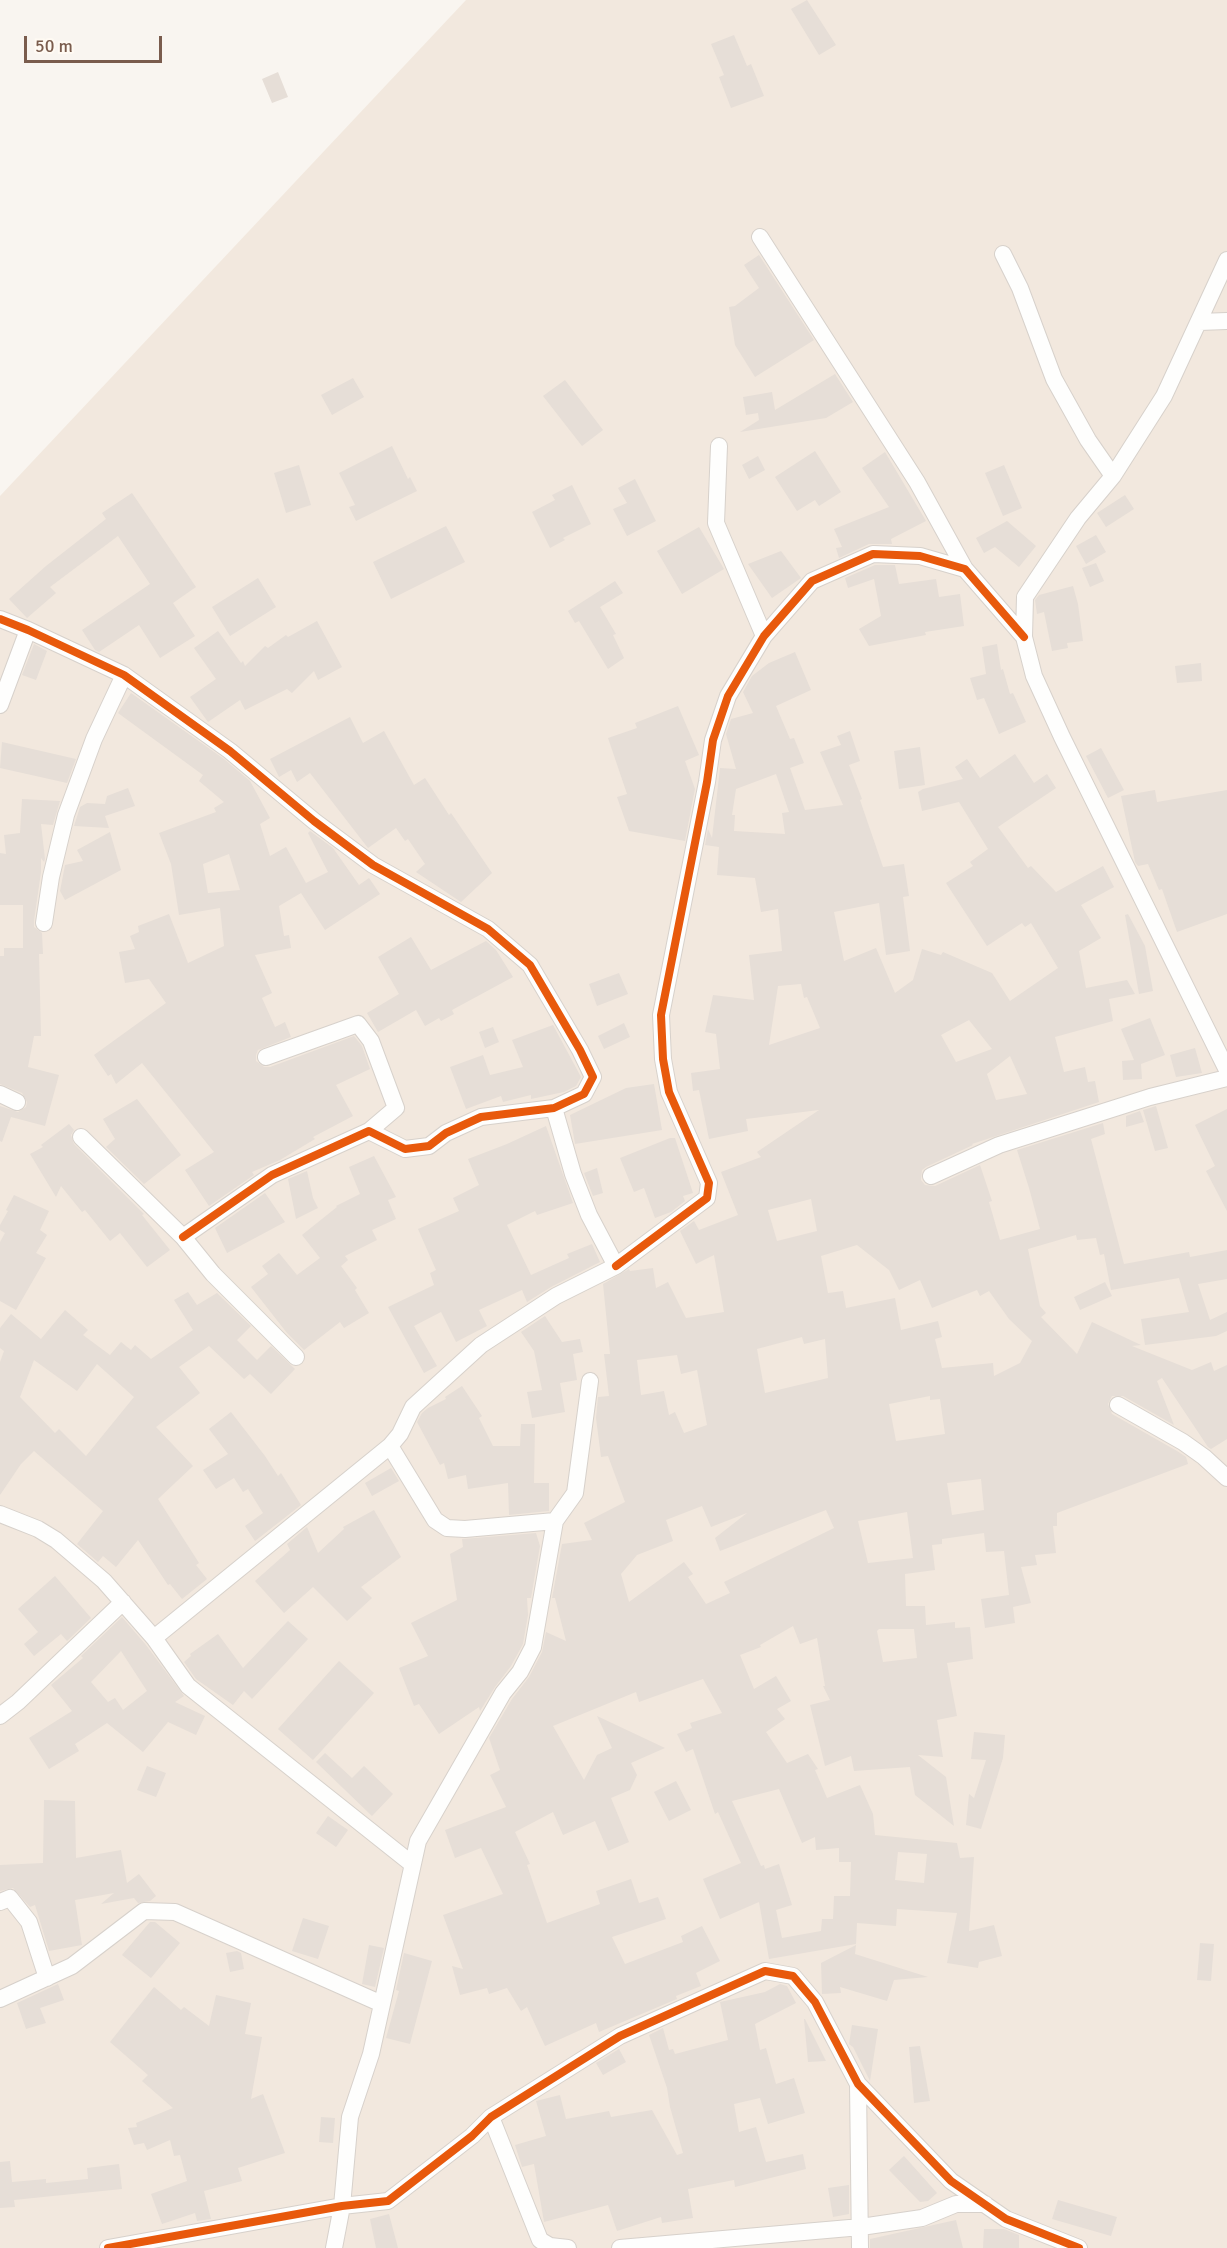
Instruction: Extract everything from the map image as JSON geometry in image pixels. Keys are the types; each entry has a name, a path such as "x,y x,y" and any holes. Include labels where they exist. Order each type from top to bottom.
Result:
{"street":[{"path":"760,237 917,483 965,569 1024,637"},
{"path":"1003,254 1020,288 1054,379 1088,440 1113,476"},
{"path":"1227,260 1164,396 1113,476 1078,518 1025,597 1024,637 1034,676 1062,737 1227,1070"},
{"path":"1199,322 1227,321"},
{"path":"719,446 716,523 764,636"},
{"path":"154,1638 390,1446 400,1434 413,1407 481,1345 556,1296 616,1266 707,1198 709,1183 669,1092 663,1059 661,1015 707,782 713,740 728,696 764,636 812,581 873,554 920,556 965,569"},
{"path":"0,620 28,630 123,675 230,751 314,821 373,865 488,929 530,965 580,1050 593,1077 584,1094 554,1108 481,1117 446,1133 429,1146 405,1149 369,1131"},
{"path":"0,705 28,630"},
{"path":"44,923 51,877 66,815 94,739 123,675"},
{"path":"183,1237 272,1175 369,1131 396,1108 371,1041 358,1024 266,1057"},
{"path":"931,1176 999,1145 1150,1097 1227,1078"},
{"path":"0,1094 17,1102"},
{"path":"554,1108 577,1185 589,1215 616,1266"},
{"path":"81,1137 183,1237 213,1274 296,1357"},
{"path":"334,2248 342,2206 350,2117 371,2054 418,1841 503,1693 520,1672 533,1647 555,1521 575,1493 590,1382"},
{"path":"1118,1405 1183,1442 1227,1478"},
{"path":"390,1446 435,1520 447,1528 465,1529 555,1521"},
{"path":"0,1514 38,1529 56,1540 104,1581 154,1638 189,1686 412,1864"},
{"path":"0,1716 18,1702 123,1602"},
{"path":"0,1902 10,1898 28,1922 47,1978"},
{"path":"0,1999 72,1966 144,1911 175,1912 382,2004"},
{"path":"108,2248 342,2206 388,2202 472,2136 491,2117 620,2036 765,1971 793,1976 815,2002 858,2084 951,2181 1005,2219 1079,2248"},
{"path":"858,2084 860,2248"},
{"path":"491,2117 540,2240 550,2246 568,2248"},
{"path":"620,2248 861,2227 922,2218 956,2204 986,2204"}],"shaded area":[{"path":"466,0 1227,0 1227,2248 0,2248 0,496"}],"building":[{"path":"807,0 836,45 819,55 791,9"},
{"path":"734,35 747,66 751,64 764,96 731,108 719,77 724,75 711,44"},
{"path":"278,72 288,97 272,103 262,79"},
{"path":"759,255 814,340 755,377 735,345 729,307 735,306 759,288 744,265"},
{"path":"835,374 853,402 826,418 740,432 759,420 758,413 746,415 743,397 772,392 775,410"},
{"path":"353,378 364,397 332,415 321,395"},
{"path":"565,380 603,430 582,446 543,396"},
{"path":"392,446 408,479 410,477 417,491 356,521 349,507 355,505 339,473"},
{"path":"815,451 841,492 819,506 815,500 797,511 775,477"},
{"path":"885,452 926,521 891,539 892,544 869,544 839,558 836,548 842,547 834,529 889,507 862,468"},
{"path":"758,456 765,470 749,479 742,465"},
{"path":"299,465 311,505 286,513 274,473"},
{"path":"1004,465 1022,508 1003,516 985,473"},
{"path":"635,479 656,521 627,536 613,509 627,503 618,488"},
{"path":"572,485 591,524 563,538 565,540 550,548 532,512 555,500 552,495"},
{"path":"132,493 196,587 173,603 195,636 160,658 139,625 99,652 95,650 82,630 150,584 118,536 50,587 56,593 27,618 9,599 46,566 106,519 102,513"},
{"path":"1125,495 1134,509 1106,527 1097,513"},
{"path":"1007,521 1036,546 1019,567 995,547 984,553 976,538"},
{"path":"446,526 465,562 391,599 373,562"},
{"path":"699,527 724,569 682,594 657,551"},
{"path":"1096,535 1106,552 1086,564 1076,546"},
{"path":"781,551 801,578 772,598 748,564"},
{"path":"1096,563 1104,581 1090,587 1082,568"},
{"path":"875,565 895,565 899,584 936,579 939,597 960,594 964,626 925,632 926,635 869,646 859,629 881,616 874,579 848,588 845,578"},
{"path":"258,578 276,607 230,636 212,607"},
{"path":"615,581 623,593 600,607 616,634 613,635 624,658 608,669 579,621 575,623 568,611"},
{"path":"1073,586 1083,641 1067,643 1068,648 1052,651 1044,612 1037,614 1035,600 1039,595"},
{"path":"317,621 342,667 318,680 314,671 292,693 287,689 245,710 240,700 208,722 190,697 216,679 194,648 218,631 245,666 265,646 268,648 286,635 288,637"},
{"path":"34,644 47,651 36,680 22,675"},
{"path":"997,644 1001,670 1003,669 1010,694 1013,693 1026,722 999,734 984,698 977,700 970,678 986,674 982,647"},
{"path":"795,652 811,690 776,706 790,739 794,738 804,763 790,768 805,810 843,805 820,752 841,745 837,736 850,731 860,761 849,765 883,867 904,864 909,896 903,897 910,951 886,955 879,903 834,912 844,961 876,948 895,993 913,980 922,949 941,955 943,952 992,973 1010,1001 1058,968 1031,923 1025,927 1022,923 987,946 946,883 973,866 970,862 988,849 959,802 922,811 918,792 963,779 955,767 967,759 980,778 1015,754 1034,783 1047,774 1056,788 998,827 1028,868 1031,866 1056,892 1103,866 1114,887 1081,905 1101,938 1079,951 1086,988 1127,980 1135,994 1109,999 1113,1021 1055,1037 1064,1072 1085,1067 1088,1082 1095,1081 1099,1102 972,1144 926,1167 922,1170 921,1180 925,1185 935,1186 980,1165 992,1201 989,1202 1000,1240 1040,1229 1017,1150 1103,1123 1105,1134 1091,1139 1124,1264 1189,1252 1190,1257 1227,1250 1227,1279 1198,1284 1210,1320 1227,1312 1227,1331 1216,1336 1145,1345 1141,1319 1189,1312 1179,1278 1111,1290 1104,1254 1100,1255 1096,1238 1077,1240 1076,1235 1028,1249 1040,1306 1046,1313 1041,1317 1077,1354 1092,1322 1141,1345 1132,1346 1192,1370 1211,1362 1214,1371 1227,1365 1227,1439 1211,1449 1208,1447 1162,1378 1157,1381 1174,1425 1123,1396 1112,1396 1108,1404 1112,1414 1177,1451 1186,1457 1188,1464 1057,1513 1057,1526 1053,1526 1056,1553 1035,1555 1037,1565 1021,1567 1031,1603 1013,1607 1015,1623 985,1628 981,1599 1009,1595 1004,1551 986,1552 984,1533 942,1539 942,1544 932,1545 935,1570 905,1574 906,1606 925,1606 926,1625 955,1622 955,1628 970,1627 973,1659 947,1663 957,1716 937,1720 943,1757 918,1755 946,1777 954,1826 915,1795 910,1767 854,1771 851,1756 825,1766 810,1705 830,1700 823,1686 825,1686 817,1638 800,1644 793,1626 760,1645 761,1647 740,1655 754,1689 776,1676 791,1701 777,1709 785,1719 766,1732 787,1763 808,1754 818,1769 815,1770 827,1798 860,1785 873,1814 875,1835 957,1843 960,1858 974,1857 969,1931 994,1925 1002,1956 979,1962 978,1968 947,1963 957,1913 897,1909 896,1926 857,1923 856,1944 769,1959 759,1902 720,1919 703,1879 741,1863 718,1812 715,1814 693,1749 686,1752 677,1734 692,1728 690,1723 722,1713 703,1679 639,1702 636,1692 553,1726 584,1780 597,1755 612,1748 597,1716 665,1748 631,1763 637,1775 630,1790 611,1798 629,1842 608,1851 595,1821 563,1835 553,1812 515,1832 530,1864 527,1865 547,1923 600,1904 596,1891 631,1879 639,1903 658,1897 666,1919 612,1937 625,1964 683,1942 681,1936 702,1926 720,1961 696,1973 701,1986 676,1996 677,1999 599,2032 596,2023 545,2046 527,2007 521,2011 507,1988 489,1994 487,1988 460,1995 452,1966 463,1969 443,1915 503,1894 481,1848 455,1858 445,1830 506,1807 490,1775 500,1770 489,1738 512,1699 529,1677 542,1652 546,1632 566,1641 555,1598 552,1598 562,1544 592,1540 584,1523 625,1502 608,1456 601,1457 596,1418 598,1397 609,1396 604,1354 610,1354 603,1284 629,1269 630,1271 653,1268 656,1288 668,1282 686,1318 724,1312 714,1255 696,1264 680,1231 694,1221 699,1230 738,1215 721,1172 761,1157 757,1152 819,1110 746,1119 748,1131 709,1139 699,1090 693,1091 691,1073 720,1069 716,1034 705,1032 713,995 754,1000 749,955 782,951 778,909 761,912 755,878 717,875 719,847 705,845 708,829 712,838 720,768 736,769 726,734 731,719 753,713 743,692 752,676 769,663","holes":["776,774 789,812 782,813 785,834 734,831 735,815 732,815 736,789","801,984 804,998 807,997 820,1028 769,1045 778,986","969,1020 992,1049 956,1062 941,1035","1010,1056 1027,1094 996,1100 987,1074","811,1199 817,1231 777,1241 768,1210","857,1245 889,1270 899,1290 920,1280 932,1308 977,1290 980,1296 989,1291 1009,1319 1032,1341 1020,1363 994,1376 993,1363 942,1368 935,1339 942,1337 938,1321 901,1330 895,1298 846,1308 843,1291 828,1293 821,1256","802,1337 804,1344 825,1339 828,1378 765,1393 757,1349","677,1355 681,1374 697,1370 707,1425 684,1433 675,1412 669,1415 664,1391 641,1395 637,1360","930,1396 930,1400 940,1399 945,1434 896,1441 889,1404","981,1479 984,1510 952,1515 947,1483","702,1506 711,1527 747,1513 715,1538 720,1551 826,1510 834,1528 724,1582 730,1593 706,1604 688,1577 693,1574 684,1562 629,1602 621,1574 637,1555 673,1541 666,1520","907,1512 913,1558 868,1563 858,1521","879,1629 914,1629 917,1658 883,1662 877,1631","779,1789 802,1843 815,1837 816,1850 839,1848 839,1862 851,1862 850,1896 834,1896 833,1919 822,1919 821,1931 782,1938 776,1910 792,1905 779,1864 765,1869 764,1865 761,1866 732,1801","898,1852 927,1854 924,1883 895,1880"]},
{"path":"1201,663 1202,681 1177,683 1175,666"},
{"path":"131,693 224,759 250,781 270,818 260,824 270,856 286,847 306,883 328,872 308,833 310,831 333,848 359,885 369,878 380,894 325,930 301,893 279,906 284,936 289,935 291,948 255,955 272,993 262,998 275,1027 285,1022 291,1037 258,1050 256,1061 264,1067 270,1067 354,1036 362,1046 370,1069 336,1085 353,1116 313,1137 315,1139 280,1160 252,1172 254,1175 209,1206 185,1170 214,1152 142,1063 116,1084 111,1074 108,1076 94,1055 166,1003 149,979 125,983 119,952 135,949 130,936 139,932 138,926 169,914 188,963 224,946 220,908 179,915 171,864 159,833 216,812 214,808 224,802 199,781 203,775 118,713","holes":["229,854 240,890 208,893 203,864"]},
{"path":"678,706 699,755 685,761 695,789 685,841 629,831 617,797 627,794 608,738 637,728 635,723"},
{"path":"350,717 363,743 384,731 414,785 425,778 492,873 461,902 416,872 425,864 408,839 405,841 396,828 368,848 310,773 297,782 291,770 279,777 270,759"},
{"path":"2,742 76,759 67,783 0,768"},
{"path":"920,747 925,785 899,789 894,751"},
{"path":"1101,748 1124,790 1108,798 1086,756"},
{"path":"128,788 135,806 105,816 109,828 74,826 80,807 87,803 105,804 107,796"},
{"path":"1155,790 1157,802 1227,790 1227,914 1177,932 1162,889 1159,890 1148,864 1138,866 1135,862 1121,796"},
{"path":"22,799 60,801 53,825 41,824 45,859 44,862 41,858 34,927 42,933 43,954 39,954 41,1036 34,1036 28,1067 59,1075 45,1126 11,1117 2,1142 0,1141 0,1106 18,1112 26,1107 27,1102 22,1093 0,1084 0,956 4,956 4,948 23,948 23,905 0,905 0,853 6,854 4,835 20,833"},
{"path":"110,832 121,870 65,900 60,891 65,865 83,861 77,850"},
{"path":"1128,914 1145,946 1153,991 1139,994 1125,915"},
{"path":"411,937 431,970 486,941 496,950 513,977 452,1010 454,1014 441,1021 439,1018 425,1026 416,1010 378,1032 367,1013 399,994 378,957"},
{"path":"619,973 628,994 597,1006 589,984"},
{"path":"1150,1018 1165,1055 1141,1064 1142,1079 1123,1080 1122,1061 1134,1060 1121,1029"},
{"path":"624,1023 630,1037 604,1049 598,1036"},
{"path":"553,1025 581,1077 576,1086 564,1092 531,1099 531,1095 503,1102 501,1096 466,1109 450,1067 483,1055 490,1075 523,1067 512,1040"},
{"path":"493,1027 499,1042 485,1048 479,1032"},
{"path":"1195,1048 1202,1073 1176,1077 1170,1055"},
{"path":"654,1084 662,1130 575,1144 570,1115 626,1088"},
{"path":"137,1099 181,1155 144,1184 106,1147 115,1139 103,1119"},
{"path":"1156,1106 1168,1148 1155,1151 1143,1110"},
{"path":"1227,1109 1227,1211 1206,1171 1215,1166 1195,1125"},
{"path":"1140,1111 1144,1122 1126,1127 1126,1116"},
{"path":"69,1124 74,1130 71,1135 74,1144 144,1214 142,1215 170,1250 147,1267 120,1233 110,1241 85,1210 82,1212 61,1186 56,1197 30,1154 43,1147 41,1145"},
{"path":"546,1126 573,1203 537,1215 535,1211 507,1225 531,1275 569,1258 567,1254 592,1244 600,1262 527,1302 522,1290 479,1310 487,1326 456,1342 441,1312 414,1326 437,1366 424,1373 388,1307 434,1285 430,1273 436,1270 418,1229 459,1211 453,1198 479,1185 468,1159"},
{"path":"675,1138 693,1193 683,1196 685,1201 671,1212 655,1218 644,1188 634,1192 620,1158"},
{"path":"374,1156 396,1197 388,1200 396,1219 372,1230 377,1240 345,1256 348,1260 341,1266 357,1288 355,1290 369,1313 344,1328 340,1322 304,1350 287,1333 251,1287 268,1274 262,1266 279,1253 297,1275 320,1258 302,1235 336,1206 360,1194 349,1167"},
{"path":"597,1168 603,1193 593,1196 584,1173"},
{"path":"307,1171 313,1198 318,1208 296,1219 288,1179"},
{"path":"265,1193 285,1222 227,1253 215,1228"},
{"path":"14,1195 49,1211 40,1230 47,1235 36,1253 46,1258 16,1310 0,1301 0,1242 5,1233 0,1230 0,1225"},
{"path":"1105,1282 1112,1296 1080,1310 1074,1297"},
{"path":"188,1292 197,1305 217,1293 251,1326 237,1340 257,1360 271,1346 295,1369 271,1394 250,1374 244,1379 209,1346 179,1367 200,1393 156,1427 193,1466 158,1499 199,1563 196,1565 207,1579 182,1599 170,1584 168,1585 138,1540 116,1567 103,1556 98,1562 77,1544 103,1511 34,1451 21,1464 0,1495 0,1362 4,1351 0,1348 0,1328 11,1314 41,1339 65,1310 88,1330 83,1335 110,1355 121,1342 131,1350 135,1345 151,1359 193,1330 174,1300","holes":["34,1360 77,1391 97,1364 134,1397 86,1456 59,1429 55,1433 20,1397"]},
{"path":"545,1316 562,1342 580,1339 583,1352 573,1354 577,1380 560,1383 565,1412 532,1418 527,1392 542,1390 534,1351 521,1332"},
{"path":"462,1386 482,1416 479,1418 493,1446 520,1446 521,1424 535,1424 534,1483 549,1483 549,1511 509,1515 508,1483 468,1489 466,1475 448,1479 444,1463 440,1465 417,1422 428,1408 446,1399 445,1397"},
{"path":"231,1412 278,1476 281,1473 301,1505 255,1541 245,1526 263,1513 248,1489 243,1492 234,1478 216,1489 203,1470 228,1454 209,1429"},
{"path":"391,1468 399,1481 372,1496 365,1483"},
{"path":"374,1510 401,1557 361,1587 372,1598 347,1621 313,1587 284,1613 255,1581 290,1550 287,1544 307,1527 318,1553 344,1529 343,1527"},
{"path":"536,1533 540,1546 531,1598 527,1598 528,1615 523,1644 480,1711 479,1707 439,1734 419,1704 414,1706 399,1668 428,1656 411,1623 457,1600 450,1554 463,1547 462,1539"},
{"path":"55,1576 91,1618 67,1641 61,1634 34,1656 24,1644 38,1632 18,1609"},
{"path":"122,1617 184,1696 175,1702 205,1716 196,1735 168,1722 143,1752 107,1723 75,1744 79,1751 49,1769 29,1738 72,1711 51,1685 83,1658 81,1656","holes":["121,1651 147,1691 123,1710 115,1698 108,1702 91,1682"]},
{"path":"288,1621 308,1639 252,1699 244,1691 233,1705 196,1679 184,1662 191,1656 190,1654 218,1634 243,1668"},
{"path":"339,1661 374,1693 313,1760 278,1729"},
{"path":"974,1732 1005,1735 1003,1758 981,1829 966,1825 969,1794 974,1798 986,1760 971,1759"},
{"path":"325,1753 352,1778 364,1766 393,1794 372,1816 316,1762"},
{"path":"147,1766 166,1773 156,1797 137,1790"},
{"path":"676,1781 691,1810 669,1821 654,1792"},
{"path":"44,1800 75,1801 76,1858 121,1850 127,1883 139,1874 156,1896 150,1901 138,1903 134,1898 101,1904 114,1893 75,1900 82,1945 49,1951 35,1905 30,1907 13,1888 0,1891 0,1865 43,1863"},
{"path":"328,1816 348,1830 336,1847 316,1833"},
{"path":"303,1918 329,1926 318,1959 292,1951"},
{"path":"150,1922 155,1922 180,1943 151,1978 122,1955"},
{"path":"1200,1943 1214,1944 1211,1981 1197,1980"},
{"path":"369,1945 384,1948 375,1987 362,1984"},
{"path":"856,1945 855,1954 928,1977 894,1980 887,2001 840,1987 841,1993 822,1994 821,1963"},
{"path":"237,1951 241,1953 244,1969 230,1972 226,1953"},
{"path":"404,1953 432,1961 410,2044 386,2038 399,1991 396,1990"},
{"path":"58,1984 64,2000 40,2008 46,2023 26,2029 17,2003"},
{"path":"780,1984 787,1986 796,2003 755,2024 760,2050 766,2048 776,2084 794,2078 805,2113 768,2124 760,2098 734,2104 739,2132 756,2127 766,2162 803,2154 806,2169 735,2187 734,2180 688,2189 693,2218 662,2223 661,2217 617,2231 608,2205 544,2222 534,2164 522,2167 515,2145 546,2136 536,2101 560,2095 566,2119 609,2111 611,2117 652,2110 677,2155 683,2153 667,2088 649,2035 663,2028 669,2050 673,2049 675,2054 728,2040 720,2002 765,1992"},
{"path":"154,1987 181,2010 184,2007 209,2026 216,1995 251,2003 245,2034 262,2037 251,2099 263,2094 285,2153 238,2168 242,2181 204,2191 211,2219 197,2221 195,2213 162,2224 151,2194 187,2181 180,2155 174,2156 170,2140 147,2150 144,2143 134,2145 128,2128 137,2127 136,2123 173,2108 142,2081 148,2075 110,2042"},
{"path":"805,2019 826,2061 808,2062"},
{"path":"852,2025 878,2029 870,2081 853,2047 849,2044"},
{"path":"920,2046 930,2101 914,2103 909,2047"},
{"path":"619,2049 626,2062 603,2075 596,2063"},
{"path":"321,2117 335,2118 333,2143 319,2142"},
{"path":"904,2156 937,2193 928,2201 920,2202 889,2170"},
{"path":"10,2161 12,2182 46,2179 46,2183 88,2179 87,2168 119,2164 122,2189 14,2200 15,2207 0,2208 0,2162"},
{"path":"849,2185 849,2214 833,2217 828,2188"},
{"path":"1058,2200 1117,2217 1111,2236 1052,2219"},
{"path":"389,2214 398,2248 376,2248 370,2219"},
{"path":"956,2220 963,2248 870,2248 870,2239"},
{"path":"984,2229 1004,2229 1019,2235 1019,2248 983,2248"}],"cycle path":[{"path":"616,1266 707,1198 709,1183 669,1092 663,1059 661,1015 707,782 713,740 728,696 764,636 812,581 873,554 920,556 965,569 1024,637"},
{"path":"0,619 124,675 230,751 314,821 373,865 488,929 530,965 580,1050 593,1077 584,1094 554,1108 481,1117 446,1133 429,1146 405,1149 369,1131 272,1175 183,1237"},
{"path":"108,2248 342,2206 388,2201 472,2136 491,2117 620,2036 765,1971 793,1976 815,2002 858,2084 951,2181 1006,2219 1079,2248"}]}
